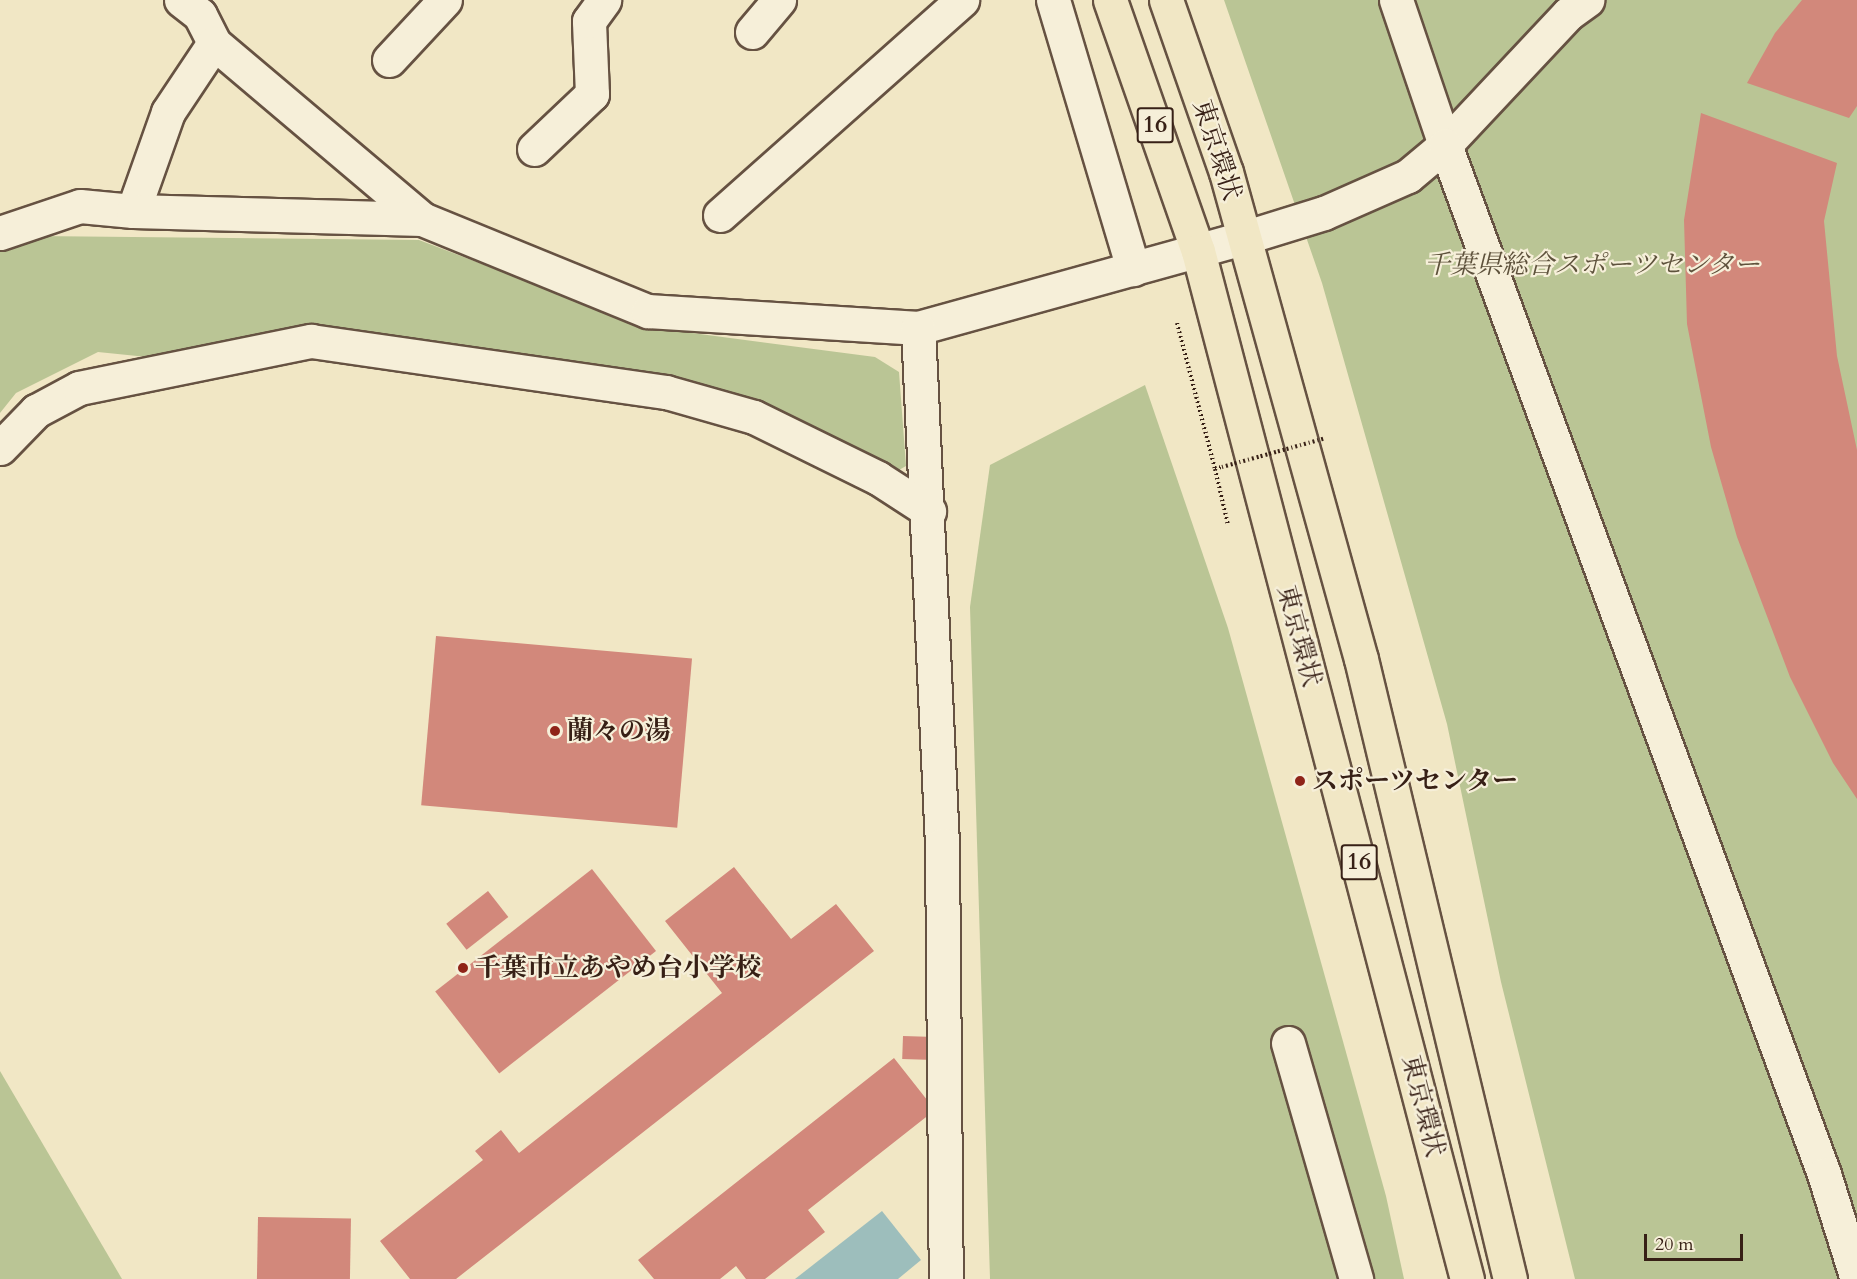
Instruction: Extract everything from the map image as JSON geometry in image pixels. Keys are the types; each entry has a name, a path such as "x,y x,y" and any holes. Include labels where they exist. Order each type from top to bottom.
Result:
{"highway":[{"name":"東京環状","path":"1110,0 1198,250 1467,1279"},
{"name":"東京環状","path":"1166,0 1226,172 1361,659 1510,1279"}],"street":[{"path":"181,0 200,15 214,44 422,219 648,311 918,328 1243,238 1324,213 1408,176 1445,146 1559,23 1587,0"},
{"path":"389,60 445,0"},
{"path":"534,149 592,94 590,21 604,0"},
{"path":"752,32 779,0"},
{"path":"720,216 962,0"},
{"path":"1053,0 1133,269"},
{"path":"1396,0 1445,146 1851,1234 1857,1279"},
{"path":"133,211 168,112 214,44"},
{"path":"0,233 80,206 133,211 422,219"},
{"path":"918,328 929,511 942,844 946,1279"},
{"path":"0,448 36,411 79,388 311,341 666,392 754,417 878,478 929,511"},
{"path":"1288,1043 1356,1279"}],"path":[{"path":"1177,323 1228,525"},
{"path":"1215,469 1326,438"}],"green space":[{"name":"千葉県総合スポーツセンター","path":"1224,0 1857,0 1857,1279 1575,1279 1501,982 1447,724 1322,283"},
{"path":"35,236 419,240 647,327 875,357 899,372 906,466 899,470 761,407 317,331 157,358 98,352 16,393 0,413 0,247"},
{"path":"1145,385 1228,628 1386,1196 1404,1279 990,1279 970,607 990,465"},
{"path":"0,1071 122,1279 0,1279"}],"water":[{"path":"882,1211 921,1260 898,1279 795,1279"}],"building":[{"path":"1802,0 1857,0 1857,106 1849,118 1747,83 1775,33"},
{"path":"1701,113 1837,163 1824,221 1837,356 1857,450 1857,799 1833,763 1790,677 1737,537 1711,447 1687,324 1684,220"},
{"name":"蘭々の湯","path":"436,636 692,658 677,828 421,805"},
{"path":"734,867 791,939 836,904 874,951 456,1279 410,1279 380,1241 483,1160 475,1151 501,1130 519,1153 722,993 665,921"},
{"path":"592,869 656,951 499,1073 435,992"},
{"path":"488,891 508,917 467,950 446,924"},
{"path":"903,1036 927,1037 926,1060 902,1059"},
{"path":"894,1058 935,1110 808,1210 825,1232 765,1279 746,1279 736,1266 720,1279 654,1279 638,1260"},
{"path":"258,1217 351,1219 350,1279 257,1279"}],"place":[{"name":"蘭々の湯","path":"555,731"},
{"name":"スポーツセンター","path":"1300,781"},
{"name":"千葉市立あやめ台小学校","path":"463,968"}]}
